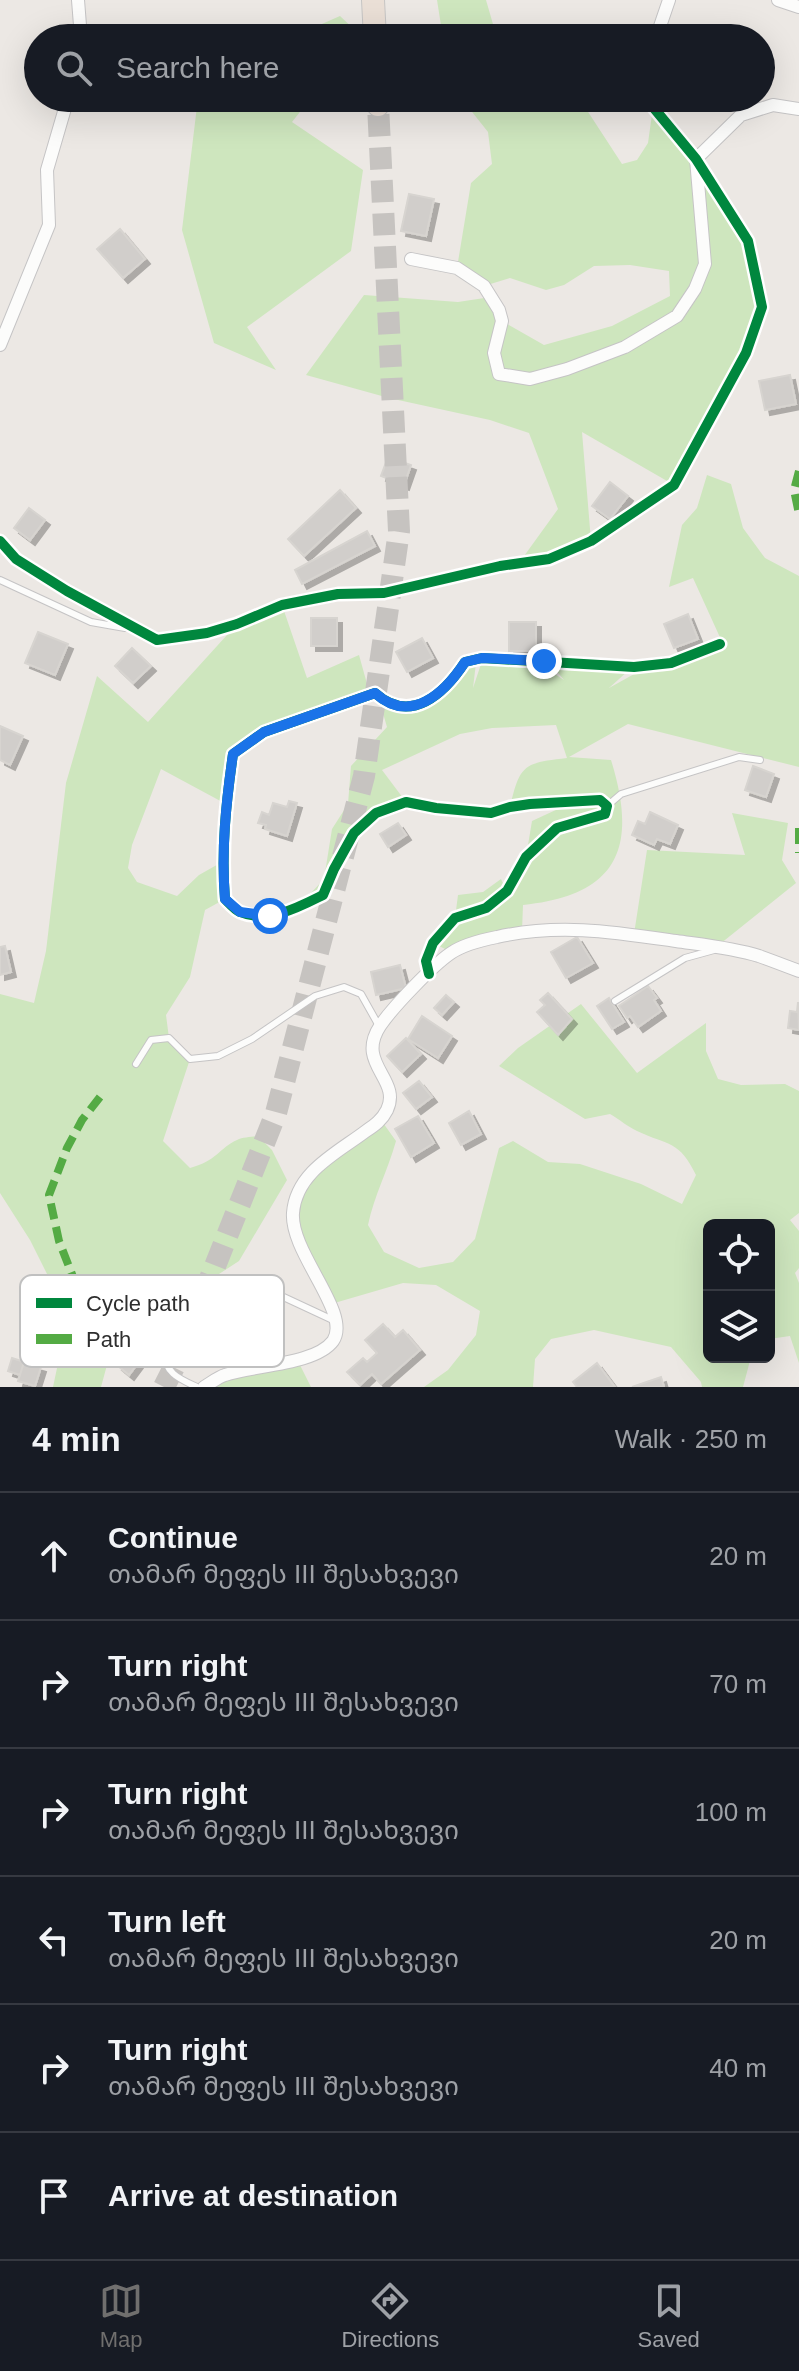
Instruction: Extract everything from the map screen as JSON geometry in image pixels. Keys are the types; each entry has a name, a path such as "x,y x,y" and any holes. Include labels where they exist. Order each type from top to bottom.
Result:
{"highway":[{"path":"373,0 374,24"}],"street":[{"path":"78,0 80,24"},
{"path":"661,24 669,0"},
{"path":"778,0 799,7"},
{"path":"775,105 799,109"},
{"path":"0,345 49,225 47,170 64,112"},
{"path":"0,541 16,559 157,640 207,633 282,605 338,594 384,593 500,566 549,559 591,541 674,485 746,353 762,307 748,241 696,159 657,112"},
{"path":"696,159 741,115 751,112"},
{"path":"411,259 457,268 484,286 502,321 494,353 499,374 530,379 567,369 625,347 677,316 695,289 705,264 696,159"},
{"path":"429,974 426,961 433,943 455,918 486,908 507,891 526,857 557,828 605,814 607,806 600,800 576,801 510,807 491,813 406,802 376,813 354,833 323,895 297,908 270,916 240,912 225,899 222,862 233,754 264,732 375,693 387,703 410,707 436,697 451,684 465,662 482,658 634,667 671,663 720,644"},
{"path":"284,1362 323,1350 335,1338 338,1323 294,1230 294,1206 299,1188 308,1176 381,1120 388,1108 391,1089 375,1065 372,1046 379,1027 451,953 469,944 522,931 572,928 721,948 758,956 799,971"},
{"path":"204,1387 222,1376 262,1367"}],"lane":[{"path":"0,580 91,622 137,630"},
{"path":"607,806 621,794 739,757 760,760"},
{"path":"615,1001 685,958 721,948"},
{"path":"136,1064 151,1040 169,1038 190,1059 218,1056 252,1039 315,996 344,987 361,994 379,1027"},
{"path":"284,1297 338,1323"},
{"path":"167,1367 175,1377 197,1387"}],"green space":[{"path":"437,0 486,0 493,24 441,24"},
{"path":"340,16 348,24 322,24"},
{"path":"196,112 300,112 292,122 363,170 351,251 247,327 276,370 214,343 182,230"},
{"path":"472,112 588,112 622,164 637,160 648,143 652,112 657,112 748,241 762,307 746,353 674,485 582,432 591,541 519,563 558,509 529,433 490,420 389,398 306,375 364,295 458,302 491,297 502,321 544,345 612,326 670,296 669,271 630,265 594,266 564,285 546,290 510,278 484,286 457,268 471,183 492,164 488,132"},
{"path":"707,475 731,484 743,528 765,558 799,576 799,767 628,724 569,757 611,760 619,791 622,818 620,841 613,861 600,878 581,890 523,905 522,931 451,952 433,943 455,918 458,895 483,892 501,879 506,890 526,857 532,821 573,802 510,807 517,782 526,768 567,758 556,725 492,728 460,734 382,770 406,802 376,813 354,833 323,895 297,908 324,879 332,829 348,804 351,766 387,727 380,703 410,708 467,664 476,663 473,688 482,661 541,665 564,680 553,667 628,671 609,688 636,673 723,644 693,578 669,587 682,525 697,508"},
{"path":"282,605 307,678 359,655 369,691 264,732 234,754 226,804 161,769 132,845 128,868 137,882 177,896 199,875 222,862 225,899 205,910 190,977 166,1015 169,1038 190,1059 163,1141 190,1168 206,1162 237,1140 258,1136 272,1150 287,1180 239,1261 219,1274 48,1275 30,1240 0,1193 0,994 34,1003 46,951 66,783 97,676 148,722 237,624"},
{"path":"732,813 788,823 782,860 796,883 720,944 634,934 647,850 745,855"},
{"path":"581,1004 637,1073 706,1023 706,1051 718,1079 741,1085 785,1084 799,1091 799,1213 790,1220 799,1231 799,1268 795,1273 799,1283 799,1363 790,1336 775,1338 775,1219 703,1219 703,1363 749,1363 743,1387 702,1387 671,1347 594,1330 551,1339 535,1359 533,1387 424,1387 448,1370 476,1335 480,1311 436,1285 403,1283 331,1304 293,1216 308,1176 381,1120 396,1141 368,1225 384,1252 419,1268 453,1262 475,1239 499,1148 513,1141 548,1162 580,1164 641,1184 682,1204 696,1175 684,1155 610,1114 585,1119 499,1066 518,1048"},
{"path":"297,1359 311,1387 205,1387 271,1367 284,1367 284,1363"},
{"path":"57,1367 106,1367 101,1387 53,1387"}],"building":[{"path":"409,194 434,199 426,236 401,231"},
{"path":"120,229 145,259 123,278 97,249"},
{"path":"790,375 796,404 765,410 759,381"},
{"path":"388,457 411,465 404,485 381,476"},
{"path":"610,482 628,496 610,519 592,506"},
{"path":"340,490 356,508 304,556 288,539"},
{"path":"29,508 45,520 30,540 14,528"},
{"path":"367,531 375,546 302,584 295,570"},
{"path":"688,614 698,639 674,648 664,624"},
{"path":"311,618 337,618 337,646 311,646"},
{"path":"509,622 536,622 536,651 509,651"},
{"path":"38,632 68,644 55,675 25,663"},
{"path":"422,638 433,658 407,672 396,652"},
{"path":"132,648 151,666 133,683 115,666"},
{"path":"0,726 23,736 10,765 0,760"},
{"path":"753,766 774,774 766,797 745,790"},
{"path":"289,801 297,803 287,836 265,829 266,825 258,823 262,812 269,815 273,803 287,807"},
{"path":"650,812 678,825 670,844 657,839 654,845 632,835 638,821 645,824"},
{"path":"398,823 406,835 388,847 380,834"},
{"path":"577,937 593,963 566,978 551,952"},
{"path":"5,946 11,972 0,975 0,947"},
{"path":"400,965 406,988 376,995 371,972"},
{"path":"648,986 657,998 654,1000 661,1011 638,1027 619,1006"},
{"path":"548,993 572,1019 558,1035 537,1012 545,1005 540,1000"},
{"path":"446,995 454,1002 442,1015 434,1008"},
{"path":"609,998 624,1022 612,1029 597,1006"},
{"path":"798,1002 799,1030 788,1028 790,1011 797,1012"},
{"path":"422,1016 452,1036 438,1058 408,1039"},
{"path":"406,1038 421,1054 402,1072 387,1056"},
{"path":"419,1081 432,1097 416,1109 403,1093"},
{"path":"469,1111 481,1134 461,1145 449,1123"},
{"path":"418,1116 434,1143 411,1157 395,1129"},
{"path":"383,1324 395,1337 403,1330 420,1350 381,1384 372,1374 360,1385 347,1372 363,1358 367,1362 377,1353 365,1340"},
{"path":"12,1358 20,1361 22,1367 20,1375 8,1371"},
{"path":"597,1363 615,1387 577,1387 573,1382"},
{"path":"22,1367 41,1367 35,1386 18,1381"},
{"path":"119,1367 135,1367 129,1375"},
{"path":"661,1377 664,1387 632,1387"}],"tunnel":[{"path":"211,1275 276,1113 364,776 399,531 378,112"},
{"path":"164,1387 174,1367"}],"marked path":[{"path":"799,471 794,490 799,514"},
{"path":"799,828 799,853"},
{"path":"72,1275 59,1241 49,1195 67,1148 82,1120 100,1097"}],"cycle path":[{"path":"0,541 16,559 157,640 207,633 282,605 338,594 384,593 500,566 549,559 591,541 674,485 746,353 762,307 748,241 696,159 657,112"},
{"path":"429,974 426,961 433,943 455,918 486,908 507,891 526,857 557,828 605,814 607,806 600,800 530,804 491,813 406,802 376,813 354,833 323,895 283,912 251,915 238,911 225,899 225,826 233,754 264,732 375,693 401,706 426,702 447,685 465,662 482,658 634,667 671,663 720,644"}],"route":[{"path":"270,916 240,912 225,899 222,862 233,754 264,732 375,693 387,703 410,707 436,697 451,684 465,662 482,658 544,661"}]}
